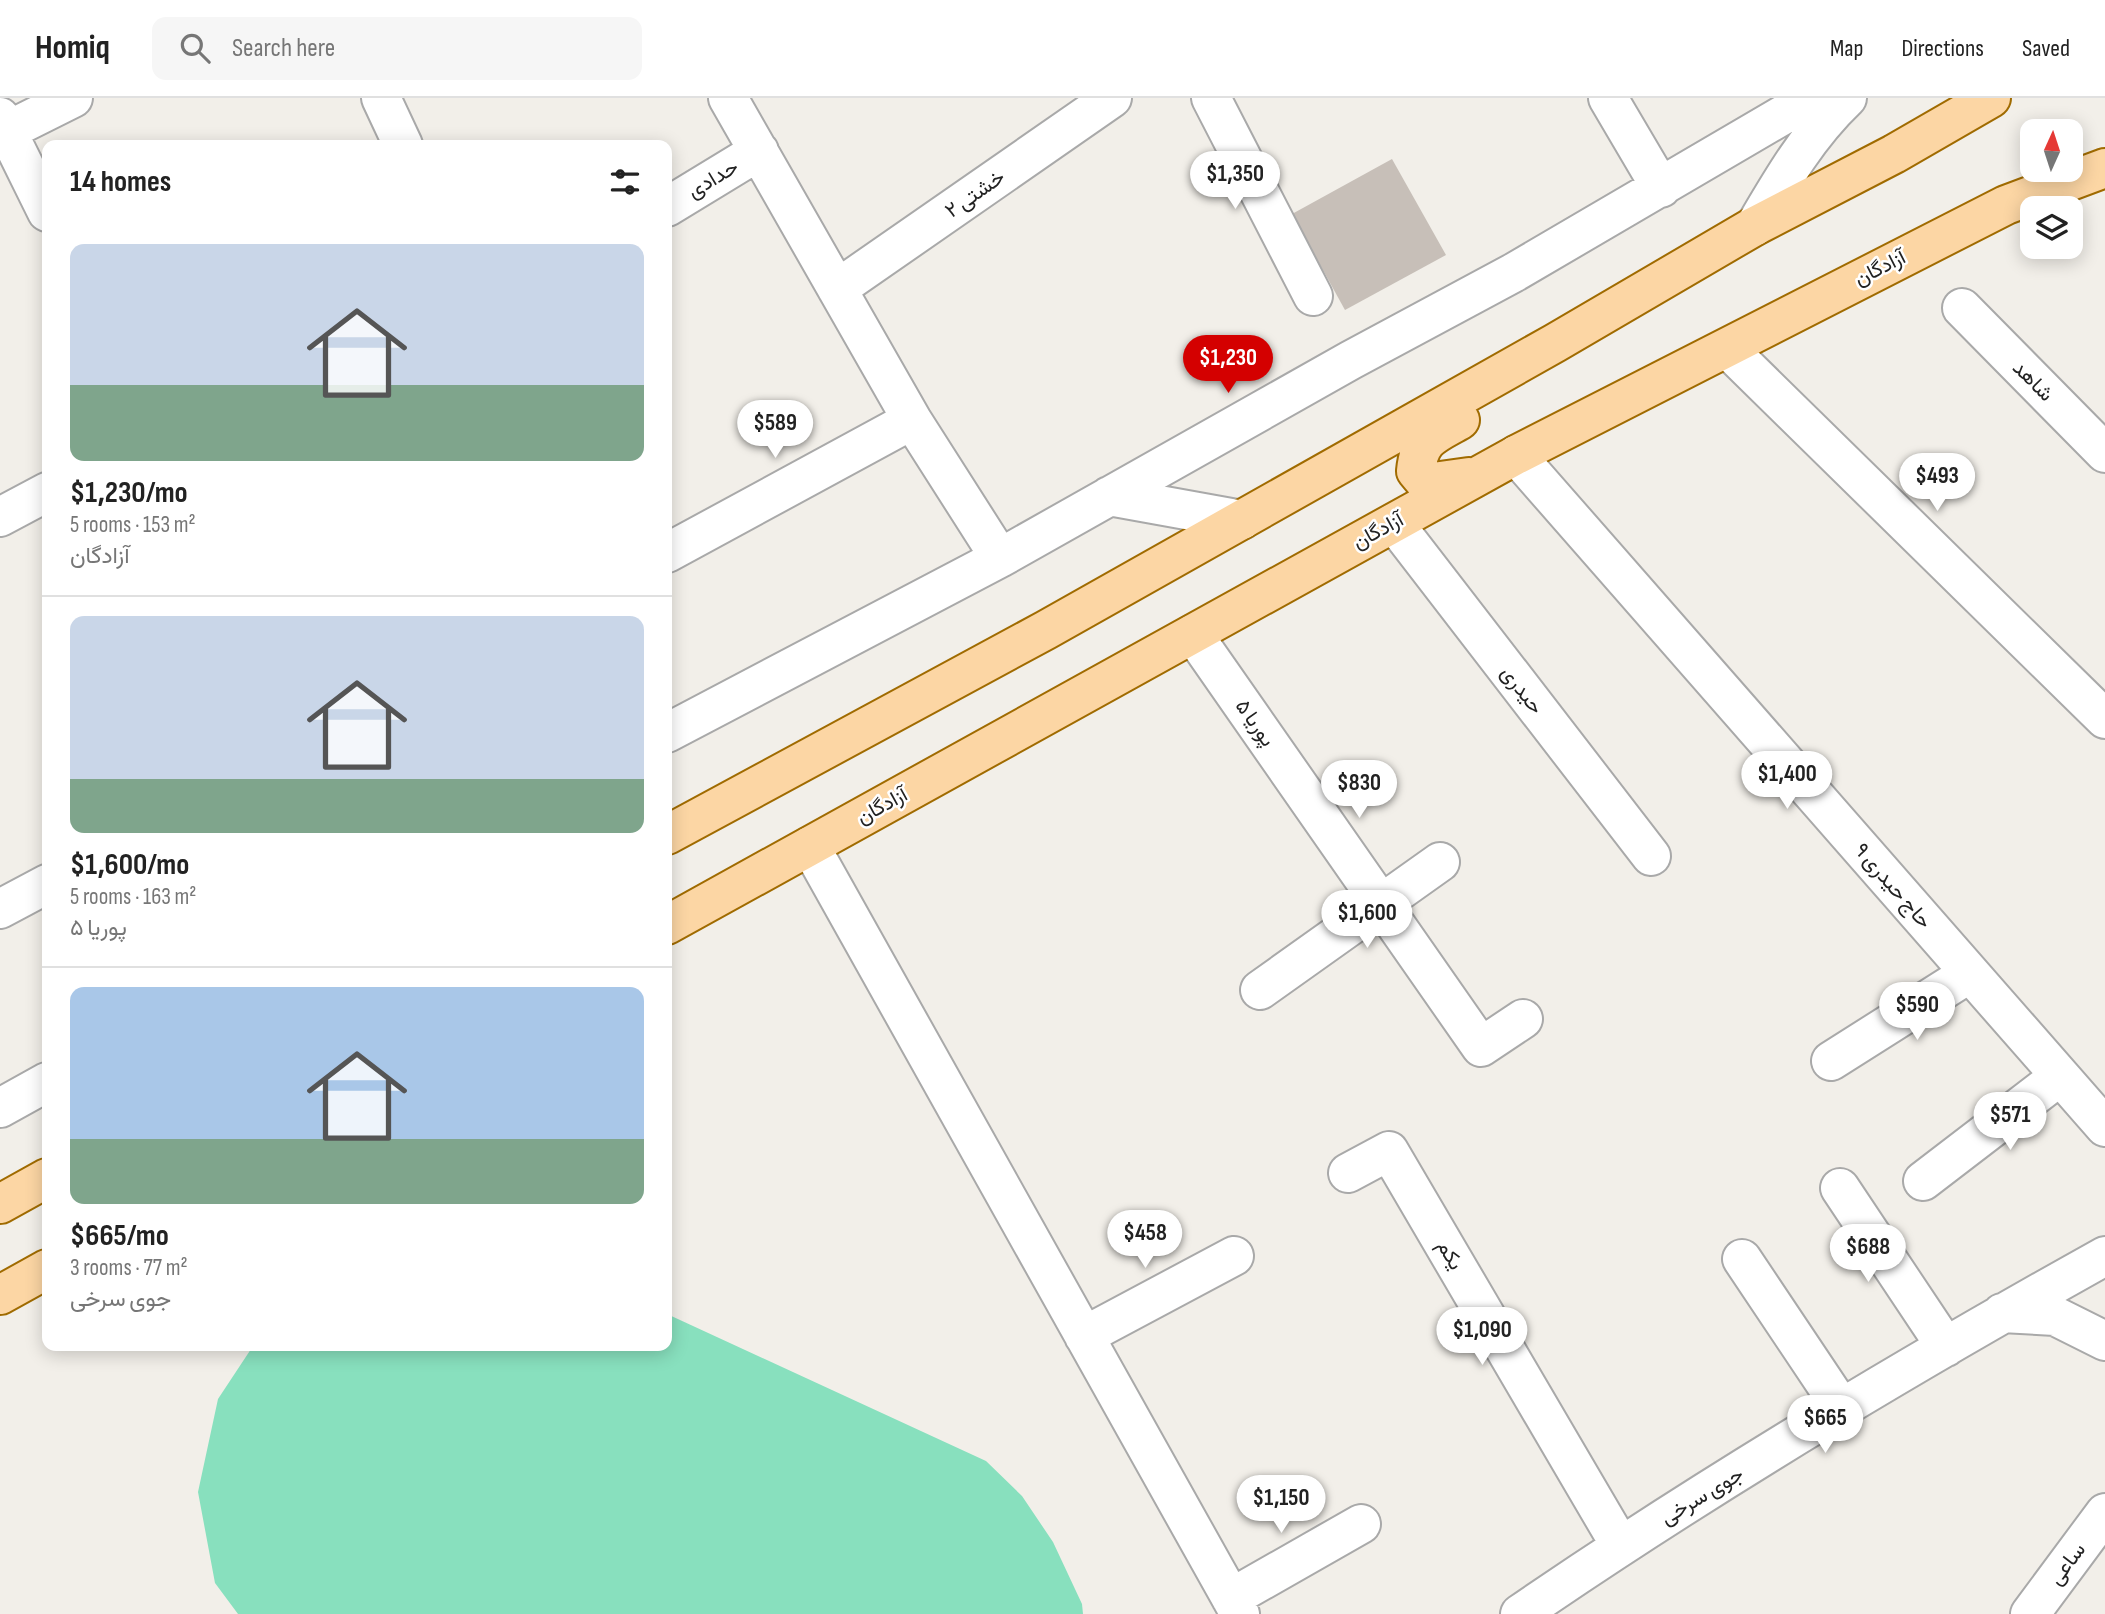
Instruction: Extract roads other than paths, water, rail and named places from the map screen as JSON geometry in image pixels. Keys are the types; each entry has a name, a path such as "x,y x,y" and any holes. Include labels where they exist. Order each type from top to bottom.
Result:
{"main road":[{"path":"672,832 1046,630 1755,226 1894,154 1991,98"},
{"name":"آزادگان","path":"672,922 1516,455 2006,205 2105,168"},
{"path":"1480,475 1442,483 1426,482 1416,471 1418,451 1427,440 1593,337 1622,303"},
{"path":"0,1204 42,1181"},
{"path":"0,1295 42,1272"}],"street":[{"path":"42,202 4,124 73,98"},
{"path":"381,98 401,140"},
{"path":"728,98 912,420 1000,558"},
{"name":"خشتی ۲","path":"837,289 1112,98"},
{"path":"1211,98 1313,296"},
{"path":"1608,98 1661,188"},
{"path":"672,730 1000,558 1661,188 1812,98"},
{"path":"1755,226 1789,169 1828,116 1847,98"},
{"name":"حدادی","path":"672,204 758,151"},
{"name":"شاهد","path":"1962,308 2105,453"},
{"path":"1728,349 2105,719"},
{"path":"672,550 912,420"},
{"name":"حاج حیدری ۹","path":"1516,455 2105,1127"},
{"path":"0,517 42,495"},
{"path":"1110,496 1242,520"},
{"name":"حیدری","path":"1394,523 1651,856"},
{"name":"پوریا ۵","path":"1193,634 1481,1047 1523,1019"},
{"path":"810,846 1235,1606 1361,1524"},
{"path":"1260,990 1440,862"},
{"path":"0,909 42,887"},
{"path":"1832,1060 1970,973"},
{"path":"1923,1181 2060,1076"},
{"path":"0,1107 42,1085"},
{"name":"یکم","path":"1348,1173 1390,1151 1620,1545"},
{"path":"1840,1188 1946,1347"},
{"path":"1084,1336 1234,1256"},
{"name":"جوی سرخی","path":"1520,1614 1620,1545 2003,1313 2105,1256"},
{"path":"1742,1259 1843,1410"},
{"path":"2003,1313 2055,1317 2105,1341"},
{"name":"ساعی","path":"2030,1614 2105,1513"}]}
